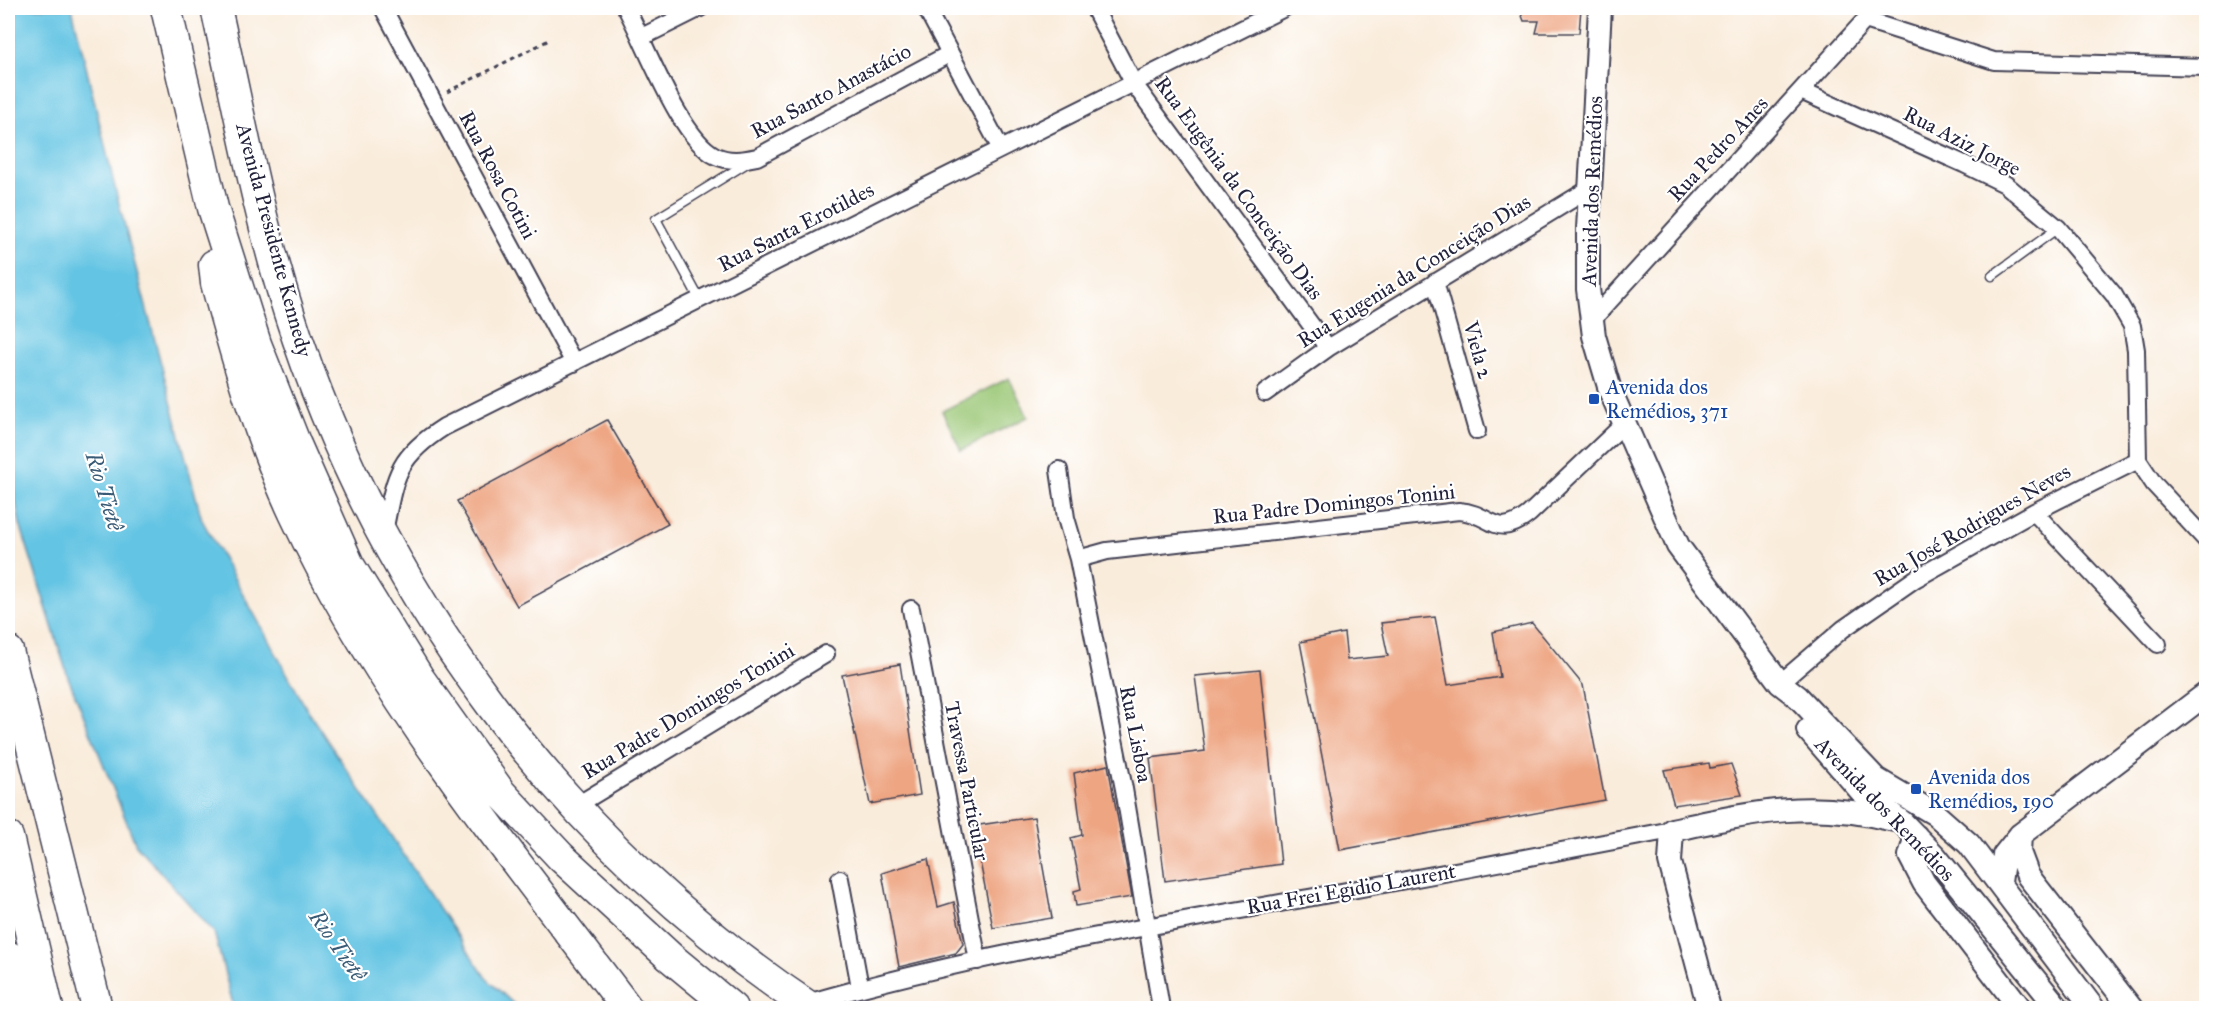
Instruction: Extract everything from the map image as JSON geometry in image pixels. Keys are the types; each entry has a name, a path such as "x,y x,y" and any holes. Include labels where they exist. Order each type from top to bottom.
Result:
{"highway":[{"path":"166,8 213,208 256,344 305,467 349,566 419,678 501,793 546,841 670,957 732,1008"},
{"name":"Avenida Presidente Kennedy","path":"216,8 288,311 319,397 351,473 442,636 508,729 574,807 616,851 691,919 807,1006"},
{"path":"213,208 216,283 247,391 294,514 342,606 412,721 627,1008"},
{"path":"8,651 97,1008"},
{"path":"8,837 48,1008"},
{"path":"8,956 19,1008"}],"main road":[{"name":"Avenida dos Remédios","path":"1600,8 1589,189 1588,289 1592,320 1610,390 1678,546 1780,683 1798,697 1876,779 1935,814 1970,844 2093,1008"},
{"name":"Avenida dos Remédios","path":"1780,683 1787,705 1861,791 1909,829 2058,1008"},
{"path":"2000,882 2004,855 2020,835 2206,694"},
{"name":"Rua Frei Egidio Laurent","path":"1672,830 1791,808 1850,810 1909,829"},
{"path":"1909,829 1911,856 1924,883 2020,1008"},
{"path":"1672,830 1670,862 1709,1008"},
{"path":"2020,835 2019,852 2028,876 2131,1008"}],"street":[{"name":"Rua Rosa Cotini","path":"382,8 574,363"},
{"path":"626,8 642,37 700,8"},
{"path":"926,8 1001,149"},
{"name":"Rua Eugênia da Conceição Dias","path":"1094,8 1134,84 1328,348"},
{"name":"Rua Santa Erotildes","path":"384,534 394,480 405,458 421,442 444,427 1134,84 1276,9"},
{"path":"1870,14 1994,62 2206,67"},
{"name":"Rua Pedro Anes","path":"1592,320 1802,92 1870,14"},
{"name":"Rua Santo Anastácio","path":"642,37 689,131 701,146 717,156 732,160 757,157 949,54"},
{"name":"Rua Aziz Jorge","path":"1802,92 2004,184 2058,228 2114,296 2132,326 2137,379 2138,460"},
{"name":"Rua Eugenia da Conceição Dias","path":"1265,393 1328,348 1589,189"},
{"name":"Viela 2","path":"1436,282 1477,431"},
{"name":"Rua Padre Domingos Tonini","path":"1078,559 1107,551 1459,512 1476,514 1497,526 1510,526 1529,514 1625,423"},
{"path":"2138,460 2154,484 2206,540"},
{"name":"Rua José Rodrigues Neves","path":"1780,683 1843,629 1915,579 2034,512 2138,460"},
{"name":"Rua Lisboa","path":"1059,470 1066,518 1078,559 1124,789 1161,1008"},
{"path":"2034,512 2158,644"},
{"name":"Travessa Particular","path":"911,609 978,961"},
{"name":"Rua Padre Domingos Tonini","path":"574,807 826,654"},
{"name":"Rua Frei Egidio Laurent","path":"807,1006 860,987 1146,925 1672,830"},
{"path":"840,879 860,987"}],"lane":[{"path":"700,301 656,219 757,157"},
{"path":"1992,276 2058,228"}],"path":[{"path":"432,100 549,40"}],"green space":[{"path":"1009,378 1028,417 961,450 942,411"}],"water":[{"name":"Rio Tietê","path":"8,8 72,8 117,196 202,520 309,713 486,978 518,1008 234,1008 214,932 136,845 68,677 20,524 8,463"}],"building":[{"path":"1519,8 1581,8 1579,33 1536,33 1539,21 1524,21"},
{"path":"607,420 668,524 517,606 457,501"},
{"path":"1435,617 1448,685 1500,677 1493,632 1532,623 1583,685 1605,800 1340,850 1300,642 1344,633 1347,660 1388,656 1381,623"},
{"path":"900,664 920,795 870,804 842,675"},
{"path":"1260,670 1281,864 1165,881 1150,758 1205,751 1195,676"},
{"path":"1709,763 1710,768 1731,764 1742,795 1674,805 1664,770"},
{"path":"1108,765 1132,897 1076,906 1074,891 1081,889 1071,838 1082,835 1074,773"},
{"path":"1034,817 1052,918 993,928 973,826"},
{"path":"928,859 938,907 954,902 963,944 956,953 899,967 882,873"}],"place":[{"name":"Avenida dos Remédios, 371","path":"1594,399"},
{"name":"Avenida dos Remédios, 190","path":"1916,789"}]}
